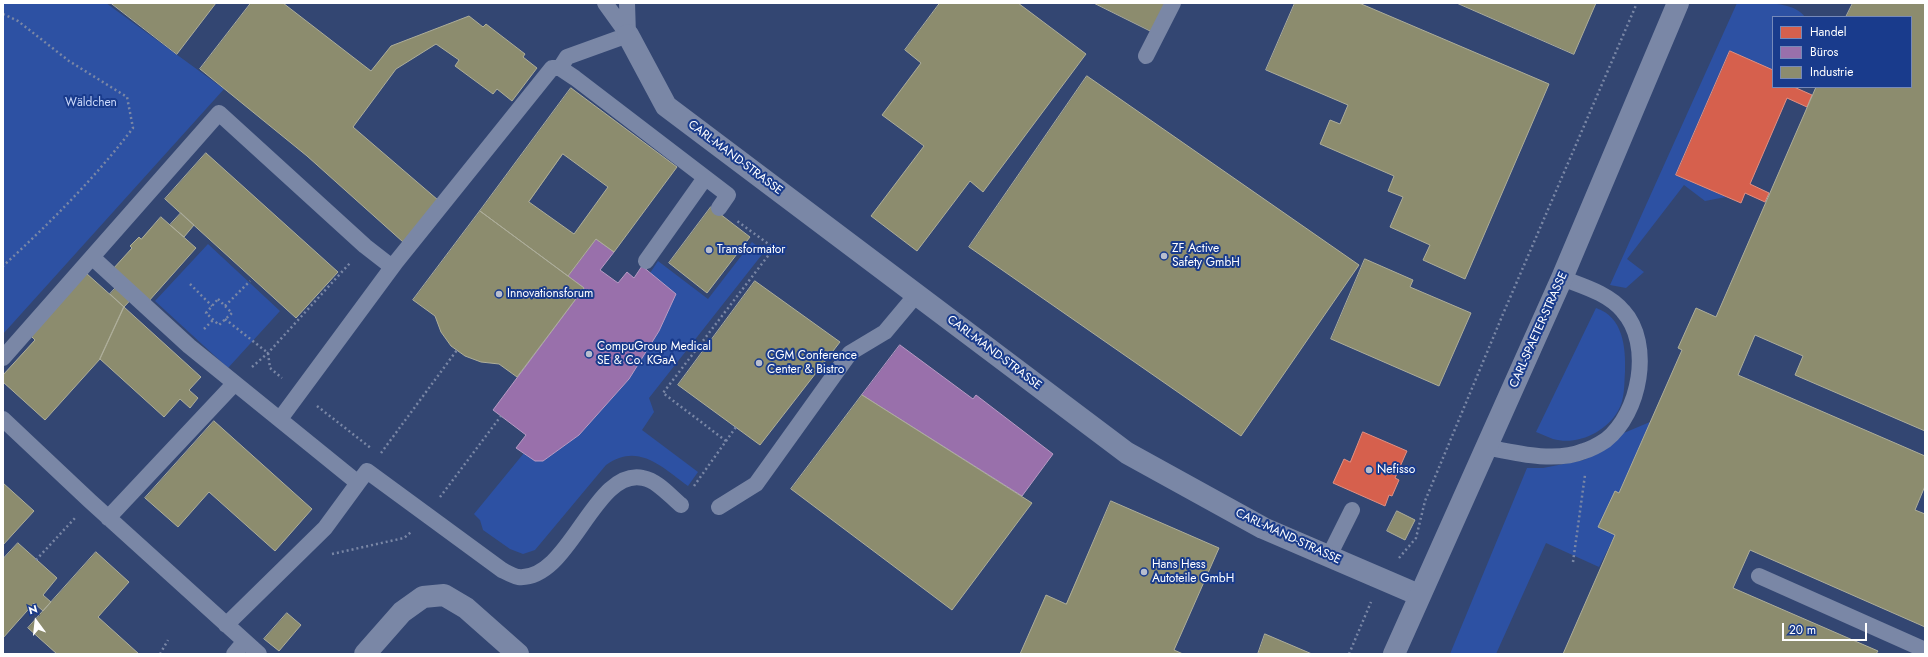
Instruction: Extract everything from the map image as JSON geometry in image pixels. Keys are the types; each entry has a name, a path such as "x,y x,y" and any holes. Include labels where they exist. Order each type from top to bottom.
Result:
{"street":[{"name":"CARL-SPAETER-STRASSE","path":"1394,654 1562,278 1678,3"},
{"name":"CARL-MAND-STRASSE","path":"628,35 666,106 1127,454 1263,528 1419,596"},
{"path":"365,654 402,612 423,597 444,595 466,608 518,654"}],"lane":[{"path":"605,3 628,35"},
{"path":"627,3 628,35"},
{"path":"1146,56 1173,3"},
{"path":"560,68 567,57 628,35"},
{"path":"280,419 392,267 552,68 560,68 575,78 728,195 719,208"},
{"path":"3,358 219,113 365,246 392,267"},
{"path":"646,261 705,178"},
{"path":"92,258 188,346 280,419 362,477 428,515 502,570 518,577 539,574 553,562 608,492 620,482 632,478 644,478 656,484 681,504"},
{"path":"1486,447 1522,455 1553,457 1583,452 1606,440 1620,425 1630,406 1638,381 1640,358 1637,337 1623,311 1611,300 1562,278"},
{"path":"719,507 756,484 850,353 885,332 916,295"},
{"path":"108,518 234,384"},
{"path":"3,419 108,518 259,654"},
{"path":"226,625 325,528 362,477"},
{"path":"1329,556 1352,510"},
{"path":"1759,576 1925,650"},
{"path":"234,654 244,642"}],"path":[{"path":"1349,654 1381,579 1416,538 1425,501 1509,299 1638,3"},
{"path":"3,14 18,21 69,61 127,97 133,128 112,156 84,186 40,232 3,266"},
{"path":"719,208 774,248 663,393 726,441"},
{"path":"234,384 268,353 365,246"},
{"path":"225,306 250,281"},
{"path":"190,284 212,306"},
{"path":"218,299 225,306 232,312 219,325 206,312 218,299"},
{"path":"225,319 268,353 270,368 385,459"},
{"path":"362,477 380,455 457,350"},
{"path":"444,502 438,498 501,416"},
{"path":"681,504 736,427"},
{"path":"1573,562 1584,479 1583,452"},
{"path":"36,560 90,501"},
{"path":"331,554 404,538 428,515"},
{"path":"160,654 168,640"}],"green space":[{"name":"Wäldchen","path":"3,3 106,3 224,89 3,334"},
{"path":"1737,3 1783,5 1799,12 1804,16 1772,16 1772,70 1730,51 1676,175 1726,197 1705,201 1684,185 1627,259 1644,272 1626,288 1610,285"},
{"path":"752,242 764,252 649,398 654,412 642,430 698,472 688,486 659,465 639,457 629,456 618,459 606,465 535,550 523,554 510,549 483,530 480,520 474,514 524,453 535,461 543,461 579,435 629,379 650,273 658,261 708,299"},
{"path":"208,244 280,311 228,368 155,301"},
{"path":"1596,308 1605,312 1612,318 1621,334 1625,353 1622,402 1613,419 1590,436 1572,441 1553,439 1536,432"},
{"path":"1650,422 1619,493 1616,492 1598,527 1615,535 1599,567 1546,543 1496,654 1450,654 1527,468 1543,468 1584,460 1602,449 1619,435"}],"building: Handel":[{"path":"1730,51 1772,70 1772,88 1796,88 1812,95 1807,107 1787,98 1750,184 1769,193 1765,202 1745,193 1741,203 1676,175"},
{"name":"Nefisso","path":"1363,432 1407,451 1395,478 1399,480 1392,496 1389,495 1385,506 1333,483 1344,459 1350,462"}],"building: Büros":[{"name":"CompuGroup Medical SE & Co. KGaA","path":"596,239 614,252 600,270 618,283 627,272 634,278 642,266 676,294 659,331 629,379 579,435 543,461 535,461 516,448 526,435 493,410 584,288 568,276"},
{"path":"900,345 973,399 976,395 1053,454 1022,496 862,395"}],"building: Industrie":[{"path":"111,3 216,3 177,54"},
{"path":"251,3 283,3 371,71 391,46 469,16 483,27 486,24 525,54 523,57 537,68 512,101 497,89 493,94 455,66 459,60 436,44 396,69 353,127 438,200 403,242 307,156 200,69"},
{"path":"940,3 1018,3 1086,54 983,192 970,181 917,251 871,216 924,146 882,115 921,63 905,50"},
{"path":"1094,3 1167,3 1153,32"},
{"path":"1295,3 1359,3 1549,84 1465,279 1423,260 1430,245 1390,227 1403,197 1388,191 1394,176 1320,144 1330,120 1340,124 1348,105 1266,70"},
{"path":"1457,3 1596,3 1574,54"},
{"path":"1853,3 1925,3 1925,431 1795,375 1803,356 1755,335 1738,375 1925,456 1925,486 1915,510 1925,514 1925,627 1750,550 1733,588 1878,651 1876,654 1563,654 1615,535 1598,527 1615,491 1619,493 1682,350 1678,348 1696,308 1716,317 1816,88 1912,88 1912,16 1846,16"},
{"name":"ZF Active Safety GmbH","path":"1087,76 1359,265 1241,436 969,247"},
{"path":"571,88 677,167 614,252 596,239 568,276 480,211","holes":["563,154 608,187 574,234 529,202"]},
{"path":"206,153 338,272 296,318 165,199"},
{"name":"Transformator","path":"711,207 750,237 707,293 669,263"},
{"name":"Innovationsforum","path":"480,211 584,288 517,377 499,364 481,362 465,356 451,346 441,332 435,316 413,300"},
{"path":"181,213 194,225 184,237 170,225"},
{"path":"161,217 196,248 148,302 112,270 132,248 130,246 139,237 141,239"},
{"path":"1365,259 1413,280 1410,287 1471,313 1439,386 1331,339"},
{"path":"86,273 124,307 100,359 45,420 3,382 3,375 35,340 30,335"},
{"path":"123,280 137,293 124,307 110,294"},
{"name":"CGM Conference Center & Bistro","path":"755,281 840,342 760,445 678,385"},
{"path":"124,307 201,377 189,390 198,398 190,408 180,399 164,417 100,359"},
{"path":"862,395 1032,503 952,610 791,489"},
{"path":"214,421 312,509 275,551 209,492 178,527 145,498"},
{"path":"3,483 34,511 3,545"},
{"name":"Hans Hess Autoteile GmbH","path":"1111,501 1219,548 1174,650 1183,654 1020,654 1046,595 1066,604"},
{"path":"1397,511 1415,520 1405,540 1387,531"},
{"path":"18,543 57,578 43,595 51,602 43,611 34,603 3,638 3,559"},
{"path":"96,552 129,582 98,617 139,654 57,654 28,628"},
{"path":"287,613 301,625 279,651 264,639"},
{"path":"1265,634 1312,654 1258,654"}],"place":[{"name":"Transformator","path":"709,250"},
{"name":"ZF Active Safety GmbH","path":"1164,256"},
{"name":"Innovationsforum","path":"499,294"},
{"name":"CompuGroup Medical SE & Co. KGaA","path":"589,354"},
{"name":"CGM Conference Center & Bistro","path":"759,363"},
{"name":"Nefisso","path":"1369,470"},
{"name":"Hans Hess Autoteile GmbH","path":"1144,572"}]}
